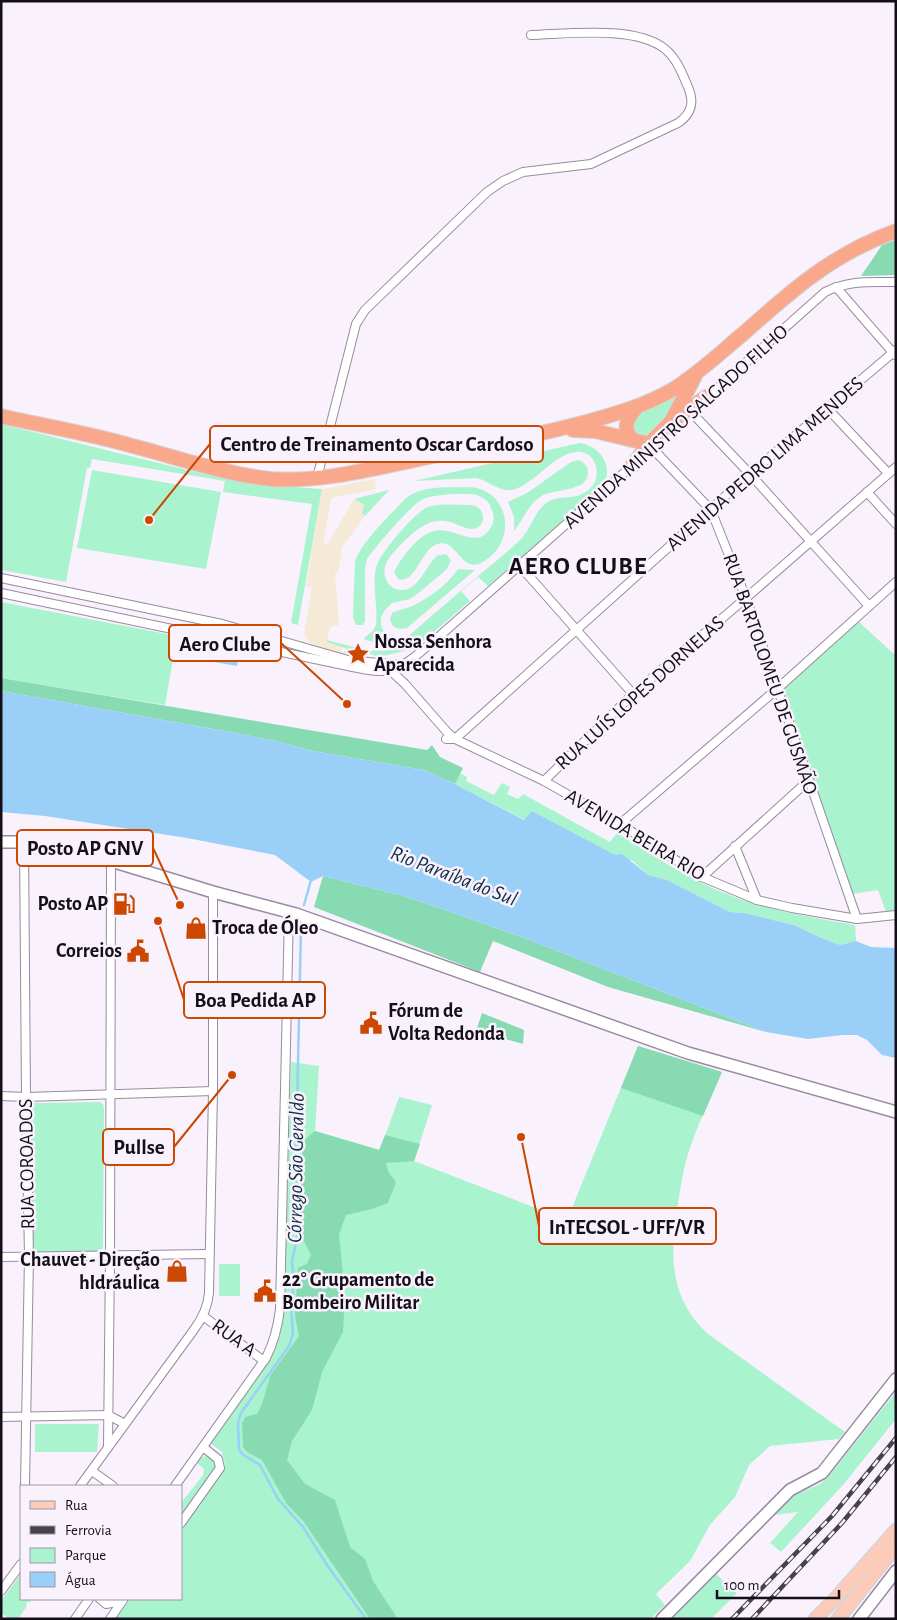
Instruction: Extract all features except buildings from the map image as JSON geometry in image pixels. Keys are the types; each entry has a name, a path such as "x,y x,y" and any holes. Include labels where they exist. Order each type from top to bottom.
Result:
{"highway":[{"path":"1,416 116,441 254,476 285,479 317,478 551,432 636,408 664,394 696,375 810,276 853,249 896,231"},
{"path":"632,466 671,422 696,375"},
{"path":"671,422 706,397"},
{"path":"632,439 627,433 626,424 636,408"},
{"path":"1,409 26,422"},
{"path":"551,432 595,431 632,439 650,446"}],"main road":[{"path":"838,1619 891,1544 896,1530"},
{"path":"815,1619 891,1544"},
{"path":"827,1619 891,1544"}],"street":[{"path":"317,478 354,328 362,314 382,293 487,192 503,181 530,171 572,168 591,164 678,123 689,112 692,101 691,94 679,66 666,50 657,43 636,36 610,33 531,35"},
{"name":"AVENIDA MINISTRO SALGADO FILHO","path":"650,446 691,412 825,292 856,282 896,282"},
{"path":"836,287 895,353"},
{"name":"AVENIDA PEDRO LIMA MENDES","path":"455,739 750,474 895,353"},
{"path":"828,409 888,473"},
{"path":"691,412 750,474 869,606"},
{"name":"RUA BARTOLOMEU DE GUSMÃO","path":"650,446 711,510 746,598 857,919"},
{"name":"AVENIDA MINISTRO SALGADO FILHO","path":"1,592 329,662 390,670 402,665 435,640 632,466"},
{"name":"RUA LUÍS LOPES DORNELAS","path":"544,781 633,694 896,467"},
{"path":"867,492 896,524"},
{"path":"520,566 633,694"},
{"path":"1,578 222,624 348,660 402,665 402,676 405,684"},
{"path":"620,824 777,689 896,582"},
{"name":"AVENIDA BEIRA RIO","path":"390,670 405,684 446,732 455,739 544,781 620,824 702,877 757,900 792,908 857,919 896,915"},
{"path":"446,739 455,739"},
{"path":"702,877 808,781"},
{"path":"1,842 24,842 62,846 213,892 293,913 688,1053 896,1112"},
{"name":"RUA COROADOS","path":"24,842 29,1256 25,1485"},
{"path":"735,846 757,900"},
{"path":"108,1447 111,862"},
{"path":"81,1485 203,1316 209,1296 213,1091 213,892"},
{"path":"176,1485 264,1361 274,1340 280,1309 293,913"},
{"path":"1,1096 26,1097 213,1091"},
{"path":"1,1257 209,1254"},
{"name":"RUA A","path":"203,1316 264,1361"},
{"path":"662,1619 790,1490 822,1473 896,1379"},
{"path":"1,1416 108,1415 125,1424"},
{"path":"182,1522 220,1468 218,1459 203,1447"},
{"path":"92,1471 112,1485"},
{"path":"1,1591 20,1565"},
{"path":"858,1619 896,1571"},
{"path":"75,1619 88,1600"},
{"path":"101,1600 106,1604 123,1600"},
{"path":"110,1619 123,1600"}],"shaded area":[{"path":"375,479 376,489 331,498 323,544 327,545 354,499 364,505 362,513 365,516 341,548 338,572 335,573 339,625 330,627 327,642 342,647 340,655 310,643 304,634 312,587 306,586 322,489"}],"green space":[{"path":"896,240 896,275 861,276 882,245"},
{"path":"683,391 674,412 646,438 635,436 631,421 636,416"},
{"path":"1,424 195,472 263,485 322,489 298,625 291,623 312,504 223,492 225,481 92,459 90,468 87,468 66,582 1,570"},
{"path":"579,443 593,448 603,458 607,471 603,485 488,586 478,577 461,591 470,601 420,644 404,651 378,657 360,651 343,654 345,648 327,642 327,640 356,648 379,651 396,645 517,542 525,534 545,504 556,499 575,496 587,491 595,481 597,470 590,456 581,452 563,456 529,482 512,490 498,488 476,478 414,481"},
{"path":"579,460 588,470 587,479 576,487 540,497 529,508 514,531 514,517 508,502 527,493 571,462"},
{"path":"92,470 221,492 206,569 77,548"},
{"path":"471,487 485,491 495,498 502,508 505,520 504,532 500,544 493,555 474,565 468,563 448,545 442,543 435,545 425,554 409,577 398,579 394,572 396,568 411,547 426,534 439,530 472,538 479,537 485,534 493,522 489,503 477,495 450,494 423,499 402,517 367,559 365,568 365,621 363,625 356,625 353,617 355,562 369,538 406,498 413,494 428,489"},
{"path":"389,490 365,516 362,513 364,505 354,499"},
{"path":"470,505 478,508 483,514 483,521 477,528 470,529 443,521 430,523 422,526 410,536 388,559 384,571 387,582 396,589 404,590 416,584 438,555 446,554 451,560 447,569 416,595 410,599 392,603 385,610 381,617 381,625 390,639 378,643 365,640 364,638 373,631 376,625 376,568 390,544 415,516 428,507"},
{"path":"458,569 475,570 407,628 399,629 393,626 390,620 392,613 411,606 438,590"},
{"path":"1,602 177,636 165,705 1,678"},
{"path":"858,621 896,656 896,910 886,912 878,890 852,894 782,689"},
{"path":"1,678 427,750 432,745 440,757 463,768 455,784 424,770 313,751 230,732 1,691"},
{"path":"460,773 467,777 466,781 494,795 502,783 510,787 507,794 518,799 523,794 610,842 617,833 687,876 732,896 777,910 855,925 856,941 840,945 794,925 744,913 730,912 667,880 648,875 633,861 615,856 532,811 525,820 455,784"},
{"path":"323,876 404,896 443,909 527,939 766,1032 608,987 493,941 480,972 314,907"},
{"path":"482,1013 524,1030 523,1044 476,1031"},
{"path":"638,1046 722,1072 700,1123 683,1172 675,1221 673,1257 679,1289 685,1305 708,1334 845,1432 839,1439 770,1446 749,1465 735,1497 710,1525 690,1561 656,1594 665,1605 650,1619 116,1619 129,1600 182,1600 182,1529 221,1475 225,1465 222,1452 210,1443 264,1368 278,1337 284,1303 291,1062 319,1066 315,1131 380,1150 399,1097 432,1105 414,1161 567,1220"},
{"path":"638,1046 722,1072 703,1116 621,1088"},
{"path":"99,1102 103,1104 104,1108 103,1249 99,1253 34,1254 32,1250 32,1107 35,1103"},
{"path":"315,1131 379,1150 385,1135 420,1144 414,1161 386,1163 389,1173 396,1182 388,1203 346,1215 339,1234 345,1295 343,1332 322,1372 312,1410 292,1441 287,1460 305,1484 335,1500 350,1547 365,1559 373,1581 398,1619 370,1619 304,1522 286,1503 262,1460 247,1452 243,1447 242,1423 245,1417 257,1414 270,1376 299,1336 295,1316 298,1268 307,1264 311,1255 302,1237 301,1178 303,1141"},
{"path":"219,1264 240,1264 240,1296 219,1296"},
{"path":"896,1392 896,1419 843,1485 781,1552 770,1543 798,1512 774,1515 795,1495 820,1484 827,1478"},
{"path":"35,1424 99,1424 97,1452 35,1452"},
{"path":"202,1457 211,1457 216,1463 216,1470 182,1518 182,1502 203,1475 204,1469 197,1463"},
{"path":"716,1574 737,1593 711,1619 672,1619"},
{"path":"20,1575 20,1600 31,1601 30,1603 28,1601 27,1606 18,1619 9,1619 1,1613 1,1601"}],"water":[{"path":"211,650 239,654 237,666 208,661"},
{"name":"Rio Paraíba do Sul","path":"1,691 230,732 313,751 424,770 524,820 532,811 615,855 622,854 648,875 667,880 730,912 744,913 794,925 840,945 856,941 871,947 896,948 896,1058 882,1055 867,1040 857,1035 808,1039 766,1032 527,939 404,896 323,876 311,882 275,855 187,838 45,816 1,812"}],"waterway":[{"name":"Córrego São Geraldo","path":"304,905 311,880"},
{"name":"Córrego São Geraldo","path":"301,927 296,1154 299,1228 292,1261 294,1280 291,1309 293,1334 289,1346 241,1413 238,1423 239,1449 242,1454 260,1465 278,1499 303,1527 327,1565 366,1619"}],"railway":[{"path":"732,1619 832,1516 896,1438"},
{"path":"752,1619 842,1523 896,1457"}],"place":[{"name":"Centro de Treinamento Oscar Cardoso","path":"149,520"},
{"name":"Nossa Senhora Aparecida","path":"358,654"},
{"name":"Aero Clube","path":"347,704"},
{"name":"Posto AP","path":"124,904"},
{"name":"Posto AP GNV","path":"180,905"},
{"name":"Boa Pedida AP","path":"158,921"},
{"name":"Troca de Óleo","path":"196,928"},
{"name":"Correios","path":"138,951"},
{"name":"Fórum de Volta Redonda","path":"371,1023"},
{"name":"Pullse","path":"232,1075"},
{"name":"InTECSOL - UFF/VR","path":"521,1137"},
{"name":"Chauvet - Direção hIdráulica","path":"177,1271"},
{"name":"22° Grupamento de Bombeiro Militar","path":"265,1291"}],"district":[{"name":"AERO CLUBE","path":"578,566"}]}
